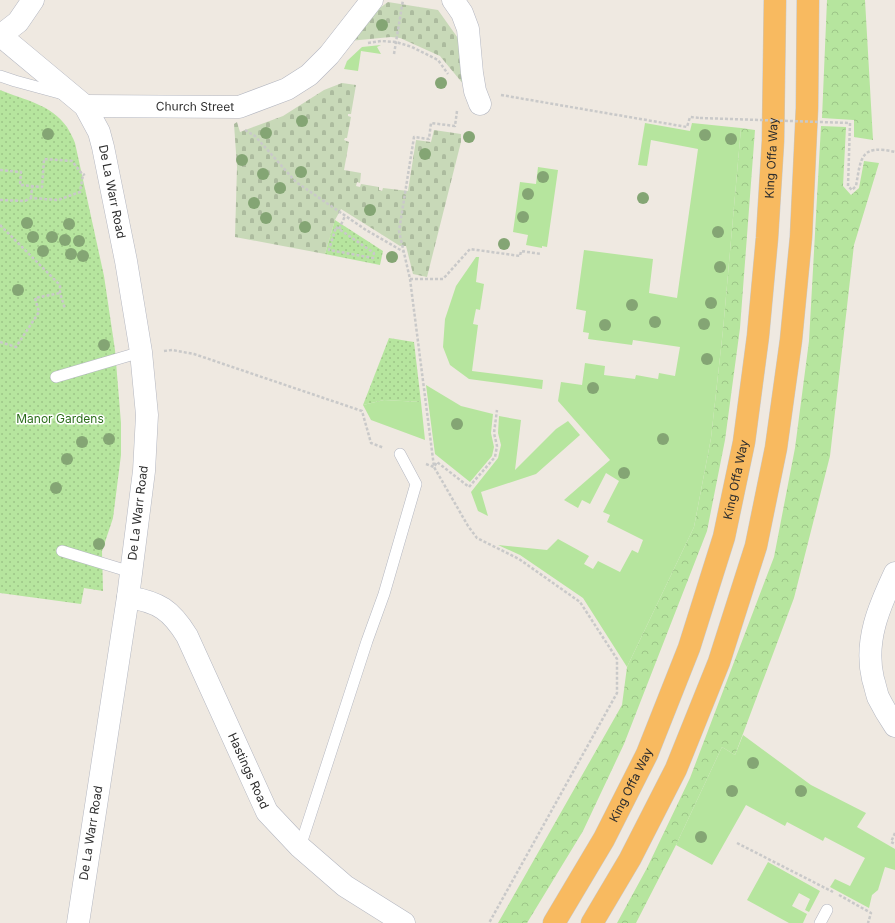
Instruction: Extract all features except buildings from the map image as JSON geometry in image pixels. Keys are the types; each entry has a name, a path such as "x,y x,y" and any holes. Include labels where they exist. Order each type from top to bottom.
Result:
{"highway":[{"name":"King Offa Way","path":"554,923 604,839 646,754 689,648 724,537 744,442 758,336 767,238 772,141 775,0"},
{"path":"592,923 630,859 676,769 719,662 756,546 776,448 792,340 808,108 808,0"}],"street":[{"path":"33,0 18,22 1,36 80,101"},
{"name":"Church Street","path":"80,101 239,107 287,89 309,75 329,55 372,0"},
{"path":"452,0 462,13 468,29 472,73 472,95"},
{"name":"De La Warr Road","path":"78,923 128,597 144,471 147,415 141,352 126,261 99,132 80,101"},
{"path":"895,572 874,622 871,643 871,669 878,696 895,726"},
{"name":"Hastings Road","path":"128,597 143,599 167,610 178,621 187,636 267,812 300,847 345,886 404,923"}],"lane":[{"path":"0,76 80,101"},
{"path":"56,377 141,352"},
{"path":"300,847 367,641 384,594 416,484 400,454"},
{"path":"62,551 131,572"},
{"path":"820,923 827,910"}],"path":[{"path":"394,54 402,0"},
{"path":"361,44 381,41 396,42 412,47 438,60 472,95 687,127 690,117 850,123 848,186 852,190 856,186 860,160 868,152 882,149 895,152"},
{"path":"472,95 455,126 431,123 429,139 414,137 399,231 410,279 434,467 468,526 477,538 519,559 580,602 617,659 617,693 489,923"},
{"path":"245,130 254,136 296,182 345,216 404,252"},
{"path":"0,170 21,172 20,186 42,187 44,159 72,161 83,175 80,192 75,195 58,200 31,198 24,201 0,200"},
{"path":"83,175 107,170"},
{"path":"31,198 32,186"},
{"path":"339,229 345,216"},
{"path":"0,225 60,285 60,293 65,309"},
{"path":"336,227 339,229 374,253 373,258 329,250 336,227"},
{"path":"410,279 443,279 470,249 520,256 521,251 541,254"},
{"path":"0,342 16,347 39,312 35,298 60,293"},
{"path":"141,352 172,350 194,354 362,411 371,443 434,467"},
{"path":"434,467 437,462 469,487 495,457 497,446 494,433 497,410"},
{"path":"895,833 891,842 895,844"},
{"path":"737,843 871,913 868,923"}],"green space":[{"path":"827,0 865,0 873,140 854,137 854,120 822,118"},
{"path":"388,2 438,10 460,41 464,85 440,56 400,38 391,37 349,41 370,15"},
{"path":"381,45 377,47 381,54 361,51 358,71 344,69 347,61 362,47"},
{"path":"342,83 356,85 351,114 348,114 348,116 351,117 347,138 344,140 349,142 344,170 361,173 360,183 357,182 356,186 360,187 361,184 379,187 379,190 382,191 383,188 408,191 416,140 431,142 434,130 461,134 461,142 427,277 413,274 406,246 400,246 341,209 335,220 325,254 235,237 237,167 234,124 237,122 240,132 283,116 324,90"},
{"name":"Manor Gardens","path":"0,90 45,108 61,119 67,127 75,143 104,276 115,350 121,423 121,455 113,518 102,551 103,591 84,588 81,604 0,593"},
{"path":"645,123 690,131 692,123 741,128 723,330 711,438 694,527 627,667 583,598 520,555 498,545 547,550 558,539 589,556 584,564 593,569 598,561 620,572 632,550 638,553 643,540 607,522 610,515 603,512 619,481 606,473 590,504 582,500 578,508 564,500 610,460 558,401 561,382 582,385 585,363 605,366 604,375 635,379 636,375 658,379 659,373 675,376 680,347 633,340 632,345 588,339 589,333 583,332 586,311 576,309 584,250 653,259 649,293 677,298 698,149 651,140 647,166 638,165"},
{"path":"821,126 846,127 843,186 851,195 859,188 864,161 879,163 854,245 830,456 794,598 735,755 722,747 676,845 636,923 617,923 647,868 690,778 774,557 795,448 809,341"},
{"path":"741,128 755,130 740,328 725,440 707,531 624,744 583,831 527,923 498,923 622,705 627,667 694,527 711,438 723,330"},
{"path":"538,167 558,170 547,247 542,246 542,248 526,245 528,235 513,232 520,182 536,184"},
{"path":"335,220 383,251 380,265 325,254"},
{"path":"476,257 479,257 476,282 484,284 480,310 476,309 473,324 478,325 472,371 543,380 542,389 469,379 450,365 443,347 445,319 456,286"},
{"path":"389,338 414,342 421,402 384,400 363,405"},
{"path":"426,385 461,406 493,414 491,433 494,447 492,456 470,482 435,454"},
{"path":"384,400 421,402 425,440 371,420 363,405"},
{"path":"499,416 521,420 515,470 556,429 568,421 580,435 536,474 481,492 488,516 478,511 471,492 498,458 501,445 498,433"},
{"path":"743,735 811,785 866,813 857,827 895,849 895,870 885,867 878,890 872,895 869,908 830,887 835,879 850,886 865,858 825,837 823,841 787,822 785,826 746,805 712,865 676,845 722,747 735,755"},
{"path":"768,862 820,891 809,912 805,910 810,899 799,893 792,906 807,914 803,923 789,923 747,900"}]}
